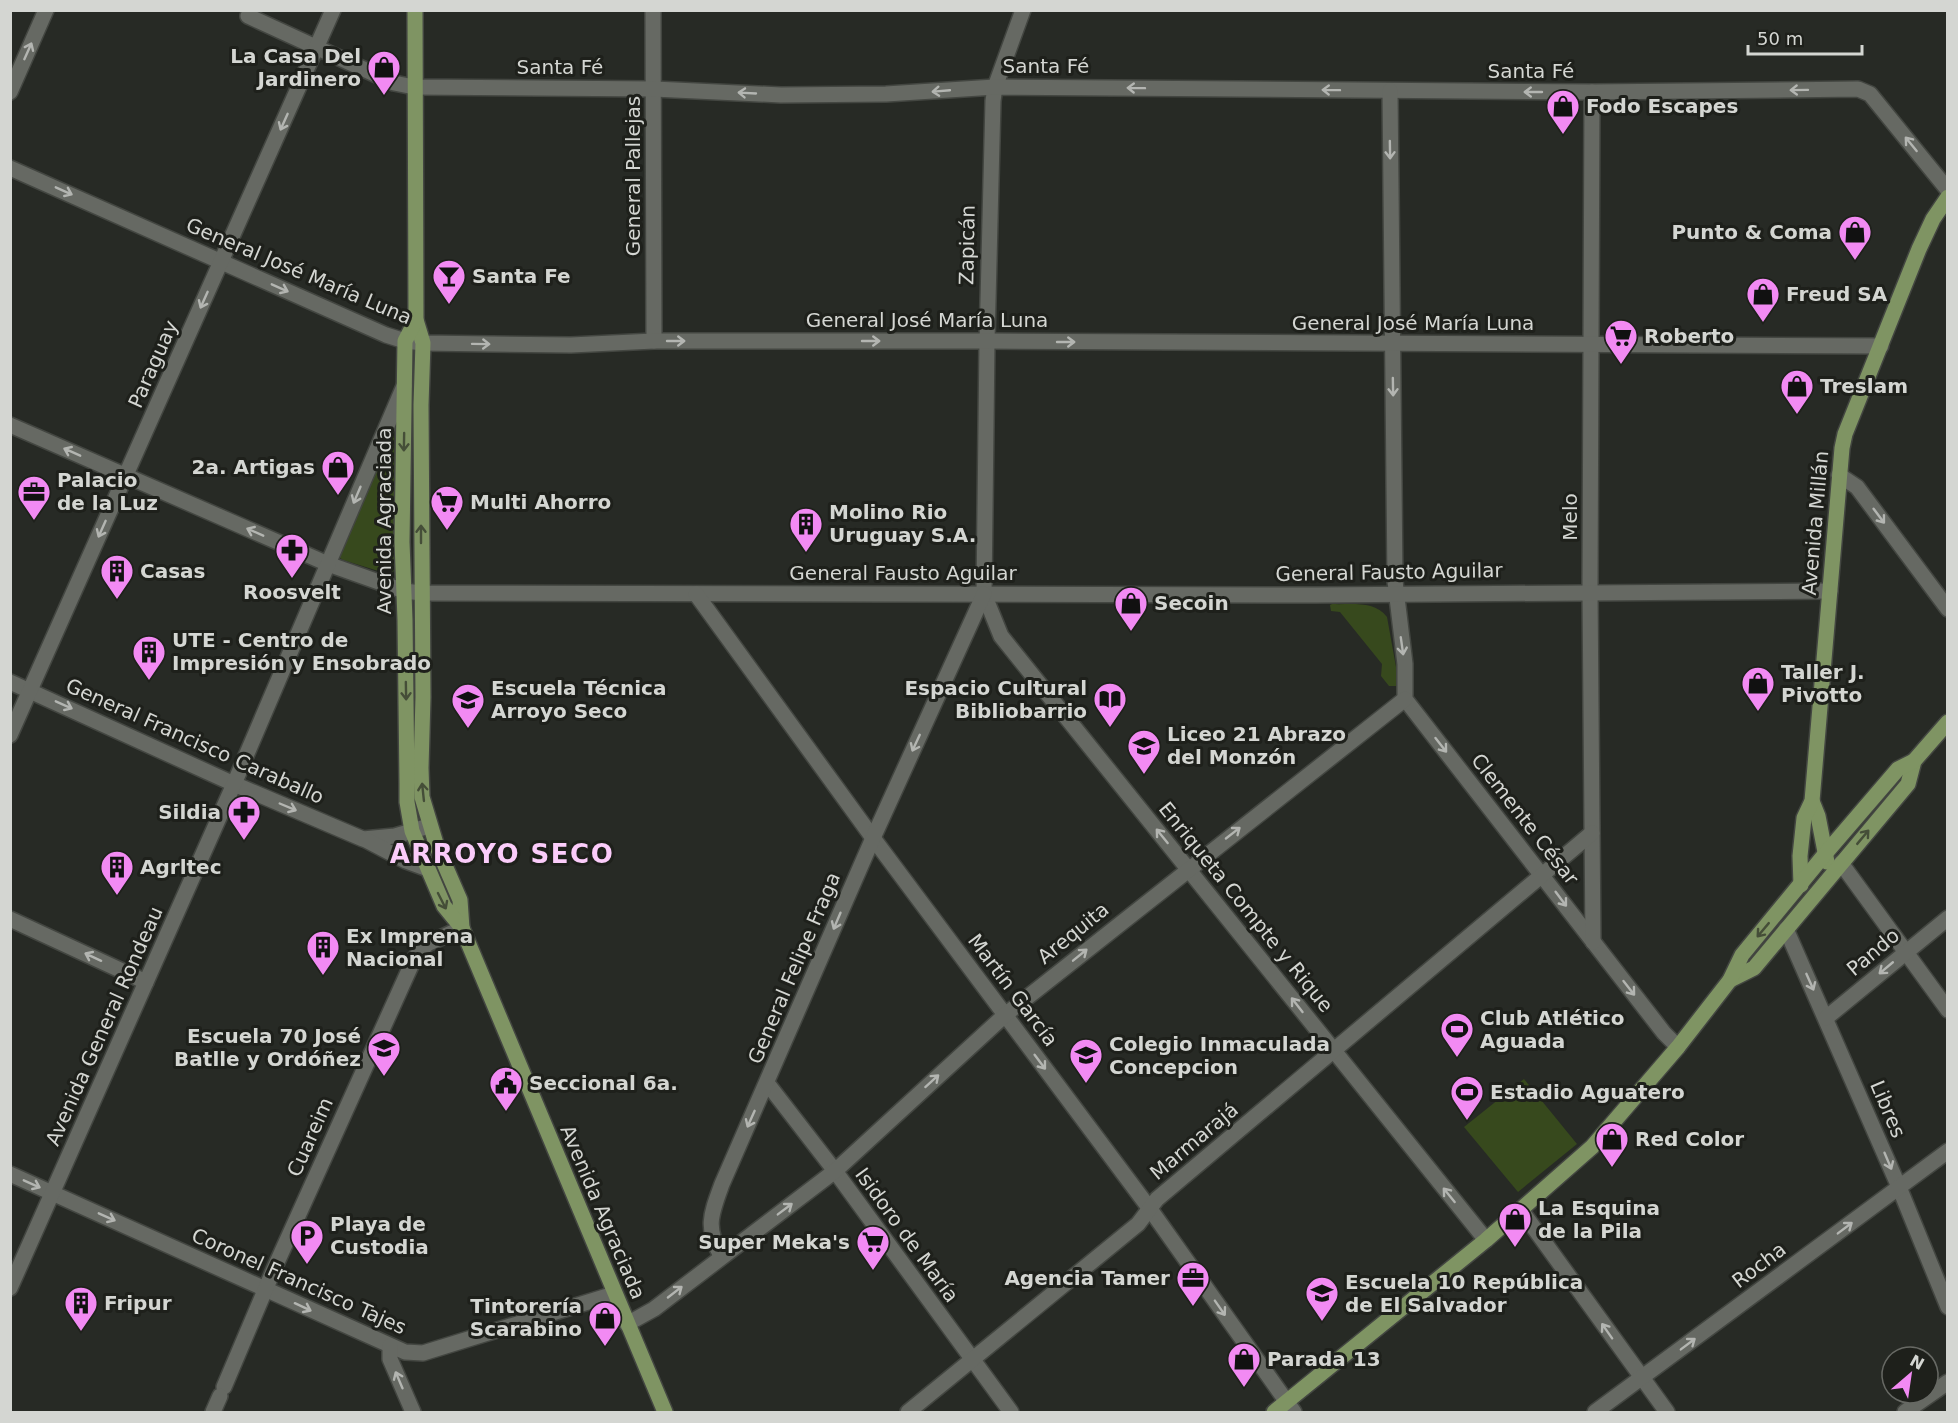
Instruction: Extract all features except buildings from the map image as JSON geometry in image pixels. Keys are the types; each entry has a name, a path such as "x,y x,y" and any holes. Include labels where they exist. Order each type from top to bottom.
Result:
{"main road":[{"name":"Avenida Agraciada","path":"415,10 416,320 423,343 421,405 422,797 429,826 460,900 462,928"},
{"name":"Avenida Millán","path":"1801,885 1800,856 1804,818 1812,801 1839,475 1845,434 1919,249 1933,219 1947,197"},
{"name":"Avenida Agraciada","path":"416,320 405,341 402,542 407,793 412,831 444,906 462,928 665,1413"},
{"path":"1274,1413 1290,1408 1593,1147 1678,1047 1730,980 1742,955 1826,854 1898,769 1914,761 1947,722"},
{"path":"1730,980 1754,968 1908,784 1914,761"},
{"name":"Avenida Millán","path":"1812,801 1818,816 1831,876"}],"street":[{"path":"10,92 46,10"},
{"name":"Paraguay","path":"10,735 333,10"},
{"name":"General Pallejas","path":"653,10 654,341"},
{"name":"Zapicán","path":"984,594 990,155 995,87 1023,10"},
{"name":"Santa Fé","path":"241,13 394,83 414,87 654,89 782,95 875,94 995,87 1592,92 1858,89 1870,94 1947,190"},
{"path":"1390,91 1395,593 1405,664 1405,699"},
{"name":"Melo","path":"1592,92 1590,592 1593,942"},
{"name":"General José María Luna","path":"10,168 386,335 405,341 423,343 571,345 654,341 987,341 1881,346"},
{"name":"Avenida General Rondeau","path":"10,1288 234,784 405,383"},
{"name":"General Fausto Aguilar","path":"10,425 328,564 404,591 1317,595 1830,591"},
{"path":"1839,475 1857,486 1947,609"},
{"name":"Martín García","path":"696,594 873,838 1150,1209 1290,1408"},
{"name":"General Felipe Fraga","path":"721,1256 713,1240 710,1225 712,1210 873,838 984,594"},
{"name":"Enriqueta Compte y Rique","path":"984,594 1001,636 1486,1240"},
{"path":"966,634 980,628 1001,636"},
{"name":"General Francisco Caraballo","path":"10,682 428,869"},
{"name":"Arequita","path":"721,1256 835,1171 1005,1015 1188,868 1405,699"},
{"name":"Clemente César","path":"1405,699 1664,1033 1678,1047"},
{"name":"General Francisco Caraballo","path":"363,839 378,839 429,826"},
{"name":"Marmarajá","path":"908,1413 1138,1224 1157,1199 1592,833"},
{"path":"1841,863 1947,1010"},
{"name":"Pando","path":"1826,1018 1947,918"},
{"path":"10,919 146,982"},
{"name":"Cuareim","path":"213,1413 414,959 427,944 462,928"},
{"name":"Libres","path":"1786,929 1899,1188 1947,1307"},
{"name":"Isidoro de María","path":"767,1083 835,1171 1011,1413"},
{"name":"Rocha","path":"1595,1413 1947,1150"},
{"name":"Coronel Francisco Tajes","path":"10,1174 405,1352 423,1353 614,1294"},
{"path":"1521,1210 1667,1413"},
{"path":"627,1324 654,1309 721,1256"},
{"path":"390,1346 390,1359 413,1413"},
{"path":"1905,1413 1947,1382"}],"green space":[{"path":"394,435 396,567 388,574 343,560 339,553 391,436"},
{"path":"1330,605 1369,606 1376,608 1387,617 1398,678 1396,686 1389,686 1381,676 1382,664 1340,612 1331,611"},
{"name":"Club Atlético Aguada","path":"1524,1079 1577,1144 1518,1192 1464,1127"}],"place":[{"name":"La Casa Del Jardinero","path":"384,96"},
{"name":"Fodo Escapes","path":"1563,135"},
{"name":"Punto & Coma","path":"1855,261"},
{"name":"Santa Fe","path":"449,305"},
{"name":"Freud SA","path":"1763,323"},
{"name":"Roberto","path":"1621,365"},
{"name":"Treslam","path":"1797,415"},
{"name":"2a. Artigas","path":"338,496"},
{"name":"Palacio de la Luz","path":"34,521"},
{"name":"Multi Ahorro","path":"447,531"},
{"name":"Molino Rio Uruguay S.A.","path":"806,553"},
{"name":"Roosvelt","path":"292,579"},
{"name":"Casas","path":"117,600"},
{"name":"Secoin","path":"1131,632"},
{"name":"UTE - Centro de Impresión y Ensobrado","path":"149,681"},
{"name":"Taller J. Pivotto","path":"1758,712"},
{"name":"Espacio Cultural Bibliobarrio","path":"1110,728"},
{"name":"Escuela Técnica Arroyo Seco","path":"468,729"},
{"name":"Liceo 21 Abrazo del Monzón","path":"1144,775"},
{"name":"Sildia","path":"244,841"},
{"name":"Agrltec","path":"117,896"},
{"name":"Ex Imprena Nacional","path":"323,976"},
{"name":"Club Atlético Aguada","path":"1457,1058"},
{"name":"Escuela 70 José Batlle y Ordóñez","path":"384,1077"},
{"name":"Colegio Inmaculada Concepcion","path":"1086,1084"},
{"name":"Seccional 6a.","path":"506,1112"},
{"name":"Estadio Aguatero","path":"1467,1121"},
{"name":"Red Color","path":"1612,1168"},
{"name":"La Esquina de la Pila","path":"1515,1248"},
{"name":"Playa de Custodia","path":"307,1265"},
{"name":"Super Meka's","path":"873,1271"},
{"name":"Agencia Tamer","path":"1193,1307"},
{"name":"Escuela 10 República de El Salvador","path":"1322,1322"},
{"name":"Fripur","path":"81,1332"},
{"name":"Tintorería Scarabino","path":"605,1347"},
{"name":"Parada 13","path":"1244,1388"}],"district":[{"name":"ARROYO SECO","path":"502,854"}]}
